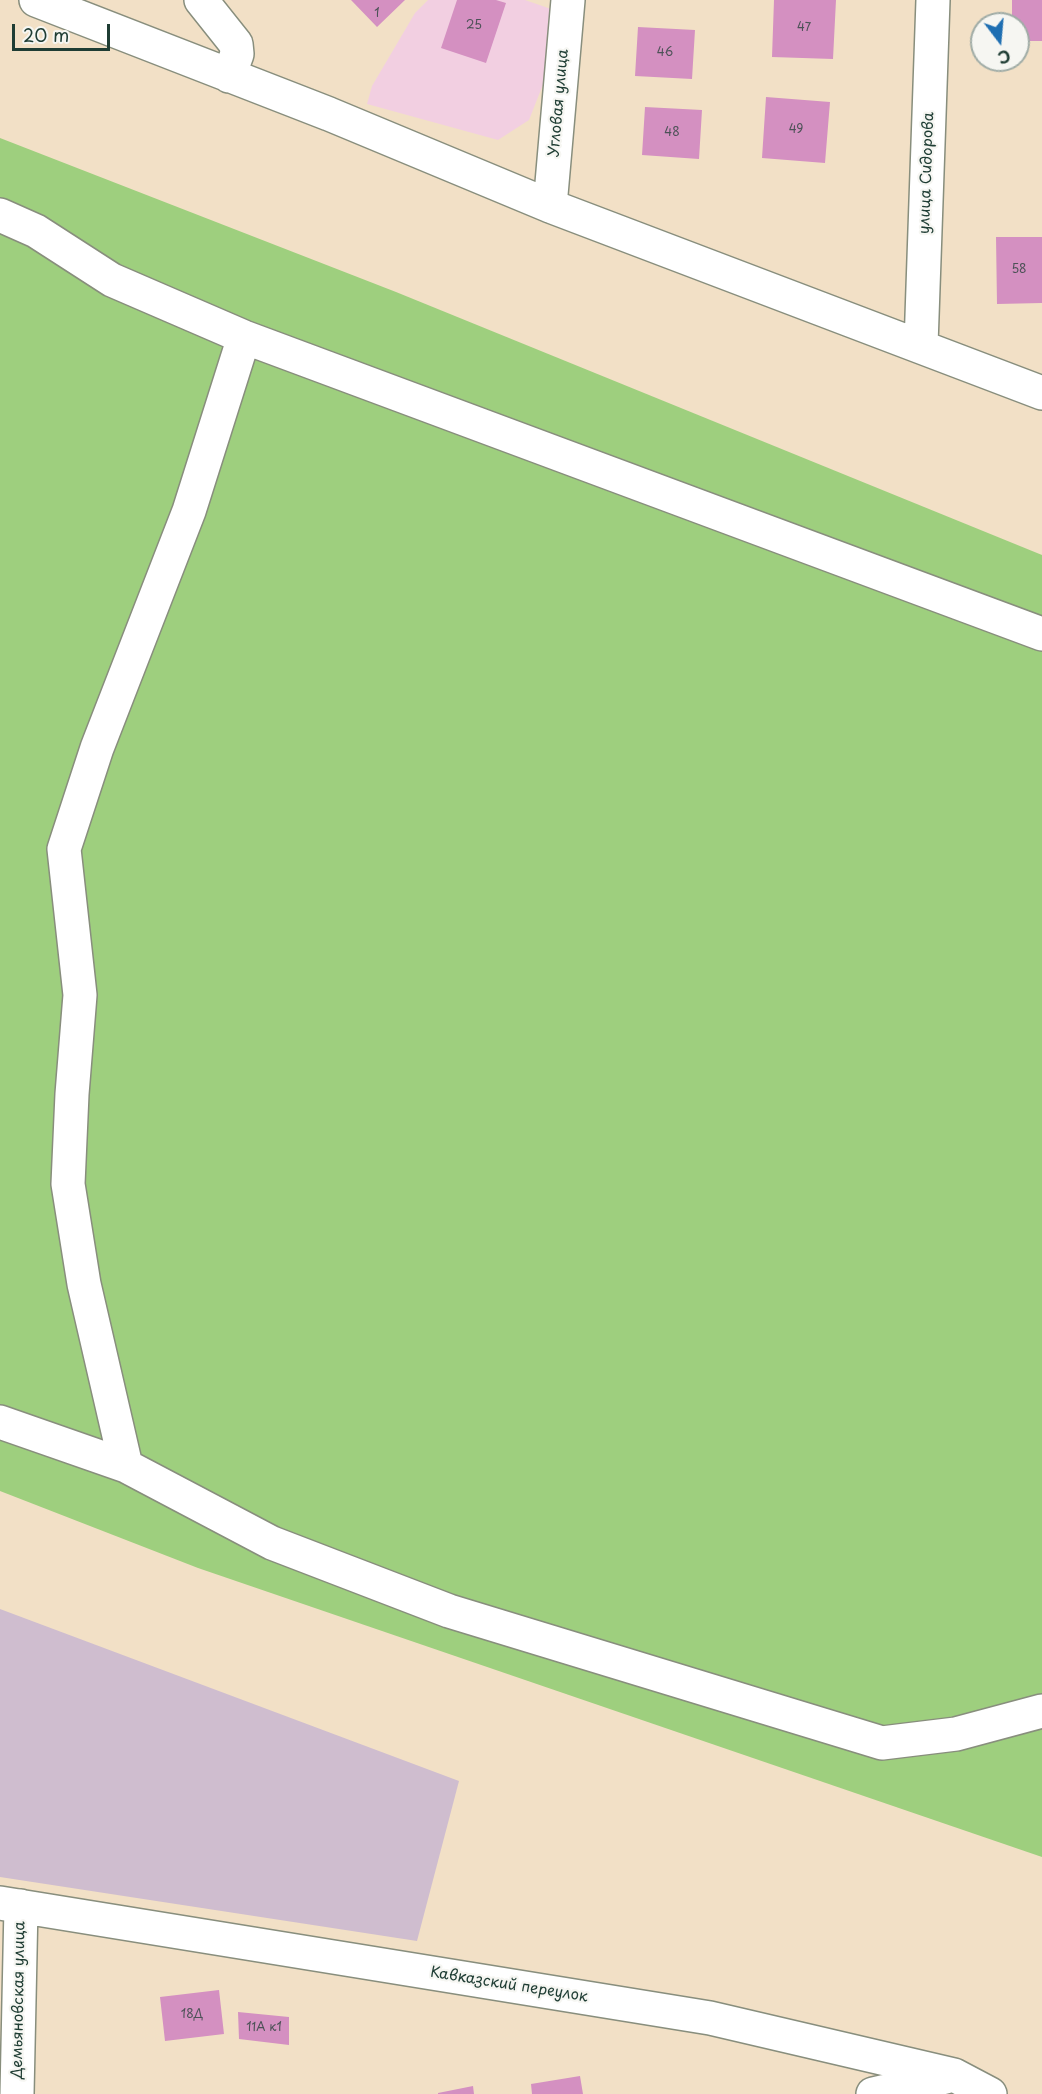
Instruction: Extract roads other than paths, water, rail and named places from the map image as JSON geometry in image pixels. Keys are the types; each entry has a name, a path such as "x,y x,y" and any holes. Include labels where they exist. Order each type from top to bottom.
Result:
{"street":[{"path":"36,0 340,119 550,206 921,345 1042,393"},
{"path":"201,0 236,44 237,54 230,76"},
{"name":"Угловая улица","path":"550,206 568,0"},
{"name":"улица Сидорова","path":"921,345 933,0"},
{"path":"0,215 36,231 112,280 244,338 1042,634"},
{"path":"126,1466 84,1284 68,1184 80,995 64,849 97,748 189,511 244,338"},
{"path":"0,1422 126,1466 272,1543 449,1611 882,1743 956,1734 1042,1712"},
{"name":"Кавказский переулок","path":"10,1905 710,2018 954,2075 990,2094"},
{"name":"Демьяновская улица","path":"10,1905 17,2094"},
{"path":"873,2094 954,2075"}]}
